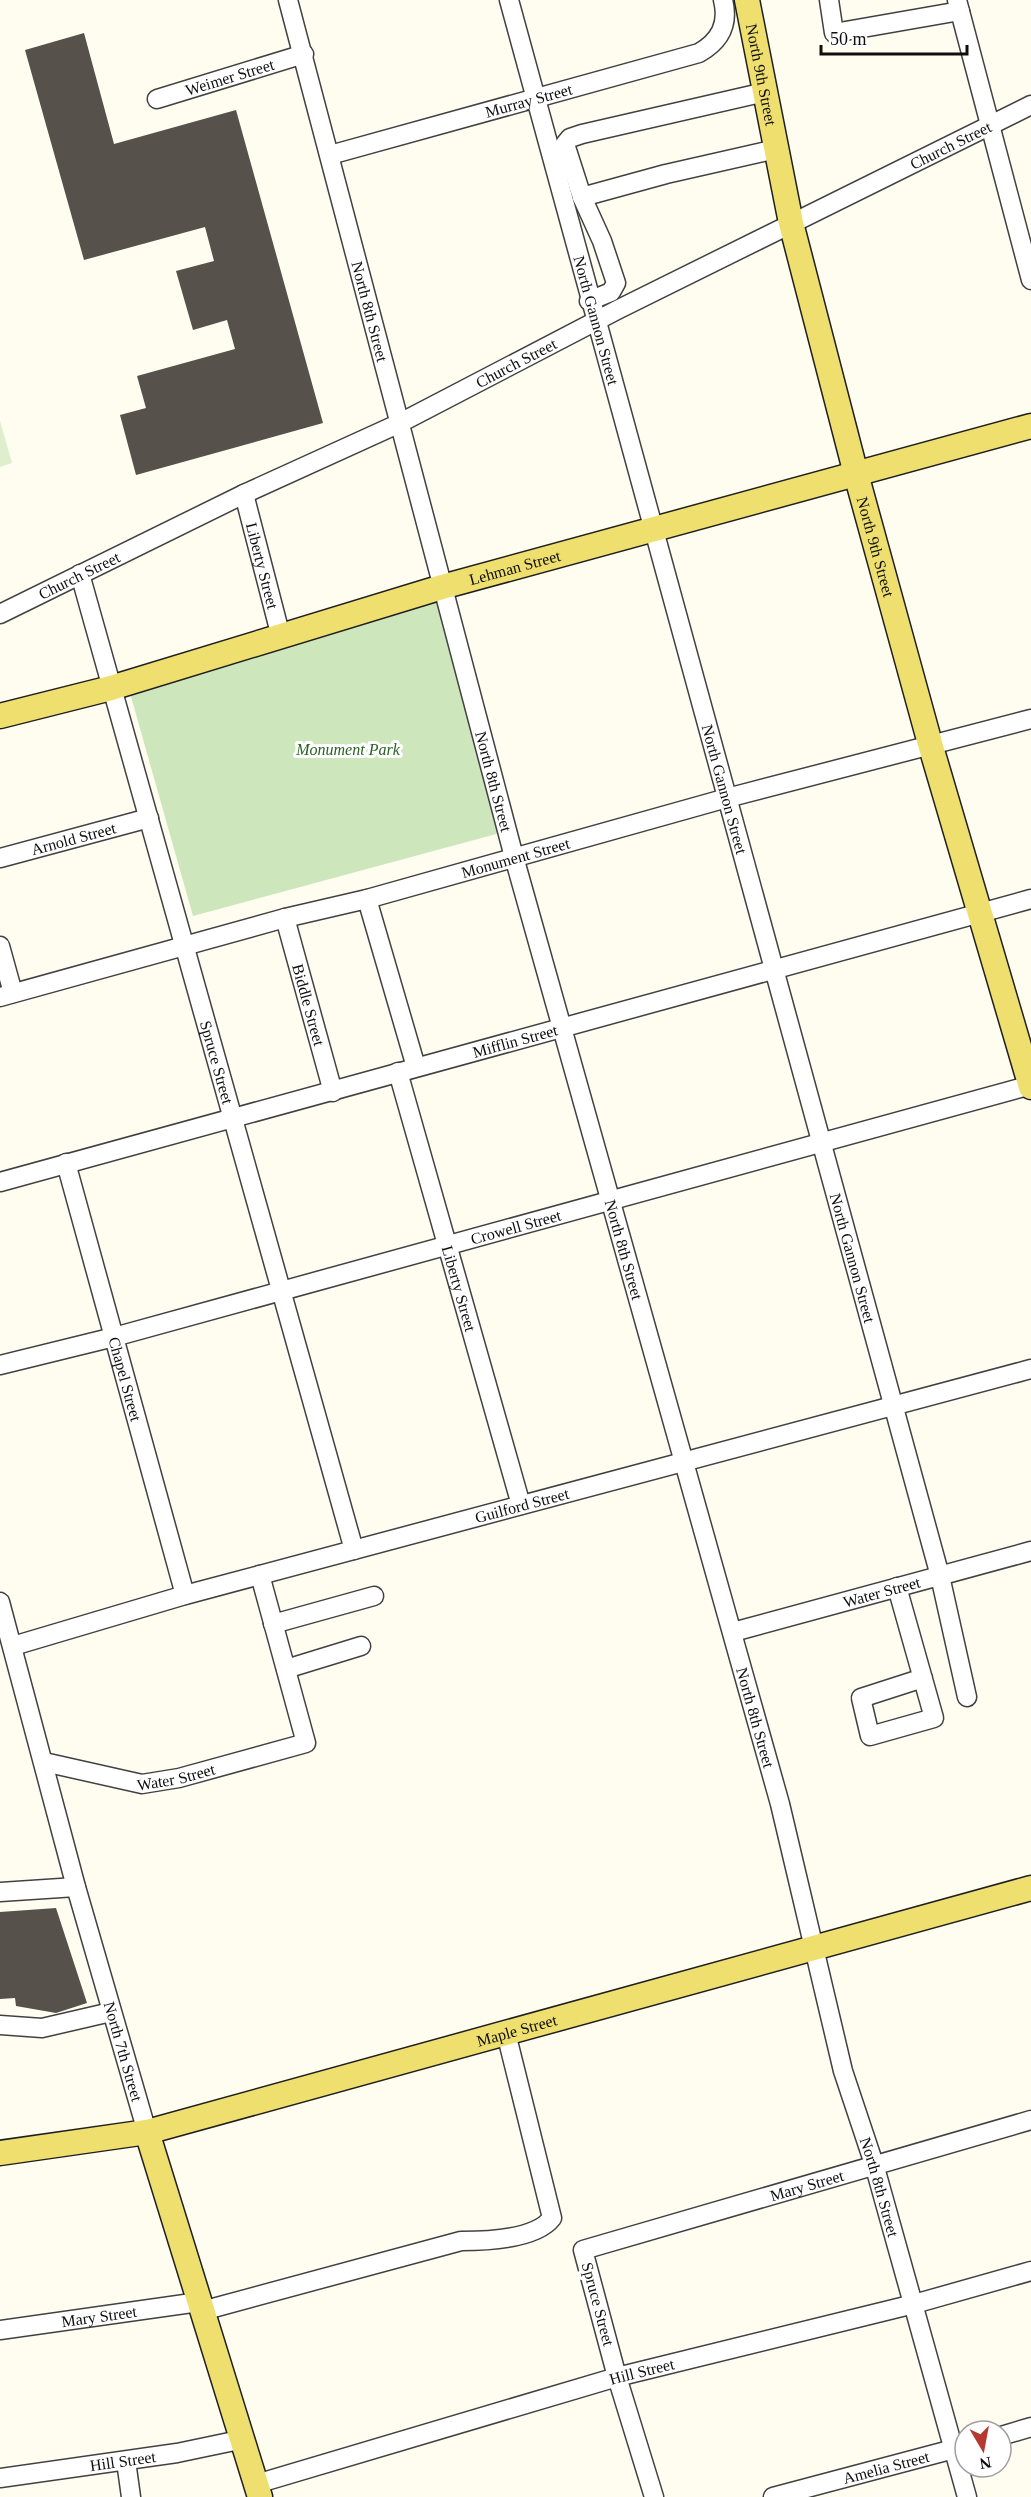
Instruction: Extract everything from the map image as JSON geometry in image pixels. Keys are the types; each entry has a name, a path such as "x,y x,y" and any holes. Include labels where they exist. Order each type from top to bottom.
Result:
{"main road":[{"name":"North 9th Street","path":"747,0 791,224 856,474 931,747 1031,1085"},
{"name":"Lehman Street","path":"0,716 111,688 442,587 1031,426"},
{"name":"Maple Street","path":"0,2153 147,2132 1031,1888"},
{"name":"North 7th Street","path":"147,2132 200,2306 244,2439 258,2491"}],"street":[{"name":"North 8th Street","path":"288,0 514,857 564,1028 609,1202 780,1804 843,2071 874,2164 953,2429"},
{"name":"North Gannon Street","path":"509,0 589,301 654,529 940,1576 967,1696"},
{"name":"Murray Street","path":"330,155 699,53 711,46 720,35 725,21 723,0"},
{"path":"829,0 834,33 959,5 1031,280"},
{"name":"Weimer Street","path":"156,99 304,54"},
{"path":"589,301 611,292 616,283 567,153 565,144 570,138 765,92"},
{"name":"Church Street","path":"0,614 244,494 400,423 595,322 1031,105"},
{"path":"582,197 666,174 776,149"},
{"name":"Liberty Street","path":"244,494 281,637"},
{"name":"Spruce Street","path":"80,574 354,1550"},
{"name":"Monument Street","path":"6,995 285,918 367,899 727,798 931,747 1031,719"},
{"name":"Arnold Street","path":"0,858 149,818"},
{"name":"Liberty Street","path":"367,899 448,1245 521,1505"},
{"name":"Mifflin Street","path":"0,1182 1031,899"},
{"name":"Biddle Street","path":"285,918 333,1092"},
{"path":"0,946 6,995"},
{"name":"Crowell Street","path":"0,1365 114,1337 1031,1085"},
{"name":"Chapel Street","path":"66,1163 185,1595"},
{"name":"Guilford Street","path":"13,1646 185,1595 1031,1369"},
{"name":"Water Street","path":"733,1632 1031,1551"},
{"path":"260,1575 286,1669 361,1646"},
{"path":"897,1587 923,1678"},
{"path":"273,1624 374,1596"},
{"name":"North 7th Street","path":"0,1602 76,1887 147,2132"},
{"name":"Water Street","path":"44,1762 142,1784 179,1778 306,1743 286,1669"},
{"path":"0,1892 76,1887"},
{"path":"0,2025 42,2028 111,2012"},
{"name":"Mary Street","path":"0,2330 200,2306 461,2241 492,2241 544,2228 552,2218 506,2033"},
{"name":"Mary Street","path":"583,2250 1031,2120"},
{"name":"Spruce Street","path":"583,2250 617,2377 654,2497"},
{"name":"Hill Street","path":"258,2491 617,2377 914,2304 1031,2271"},
{"path":"1013,2432 1031,2427"},
{"name":"Hill Street","path":"0,2478 126,2461 244,2439"},
{"name":"Amelia Street","path":"773,2497 953,2450"},
{"path":"126,2461 131,2497"},
{"name":"North 8th Street","path":"964,2479 967,2497"}],"green space":[{"path":"0,421 12,463 0,467"},
{"name":"Monument Park","path":"435,597 500,833 193,916 128,686"}],"building":[{"path":"84,33 114,144 236,110 323,423 136,475 120,415 146,408 137,376 235,349 227,320 193,330 176,271 214,261 205,227 84,260 25,50"},
{"path":"56,1908 87,2003 56,2013 16,2006 15,1998 0,1999 0,1912"}]}
